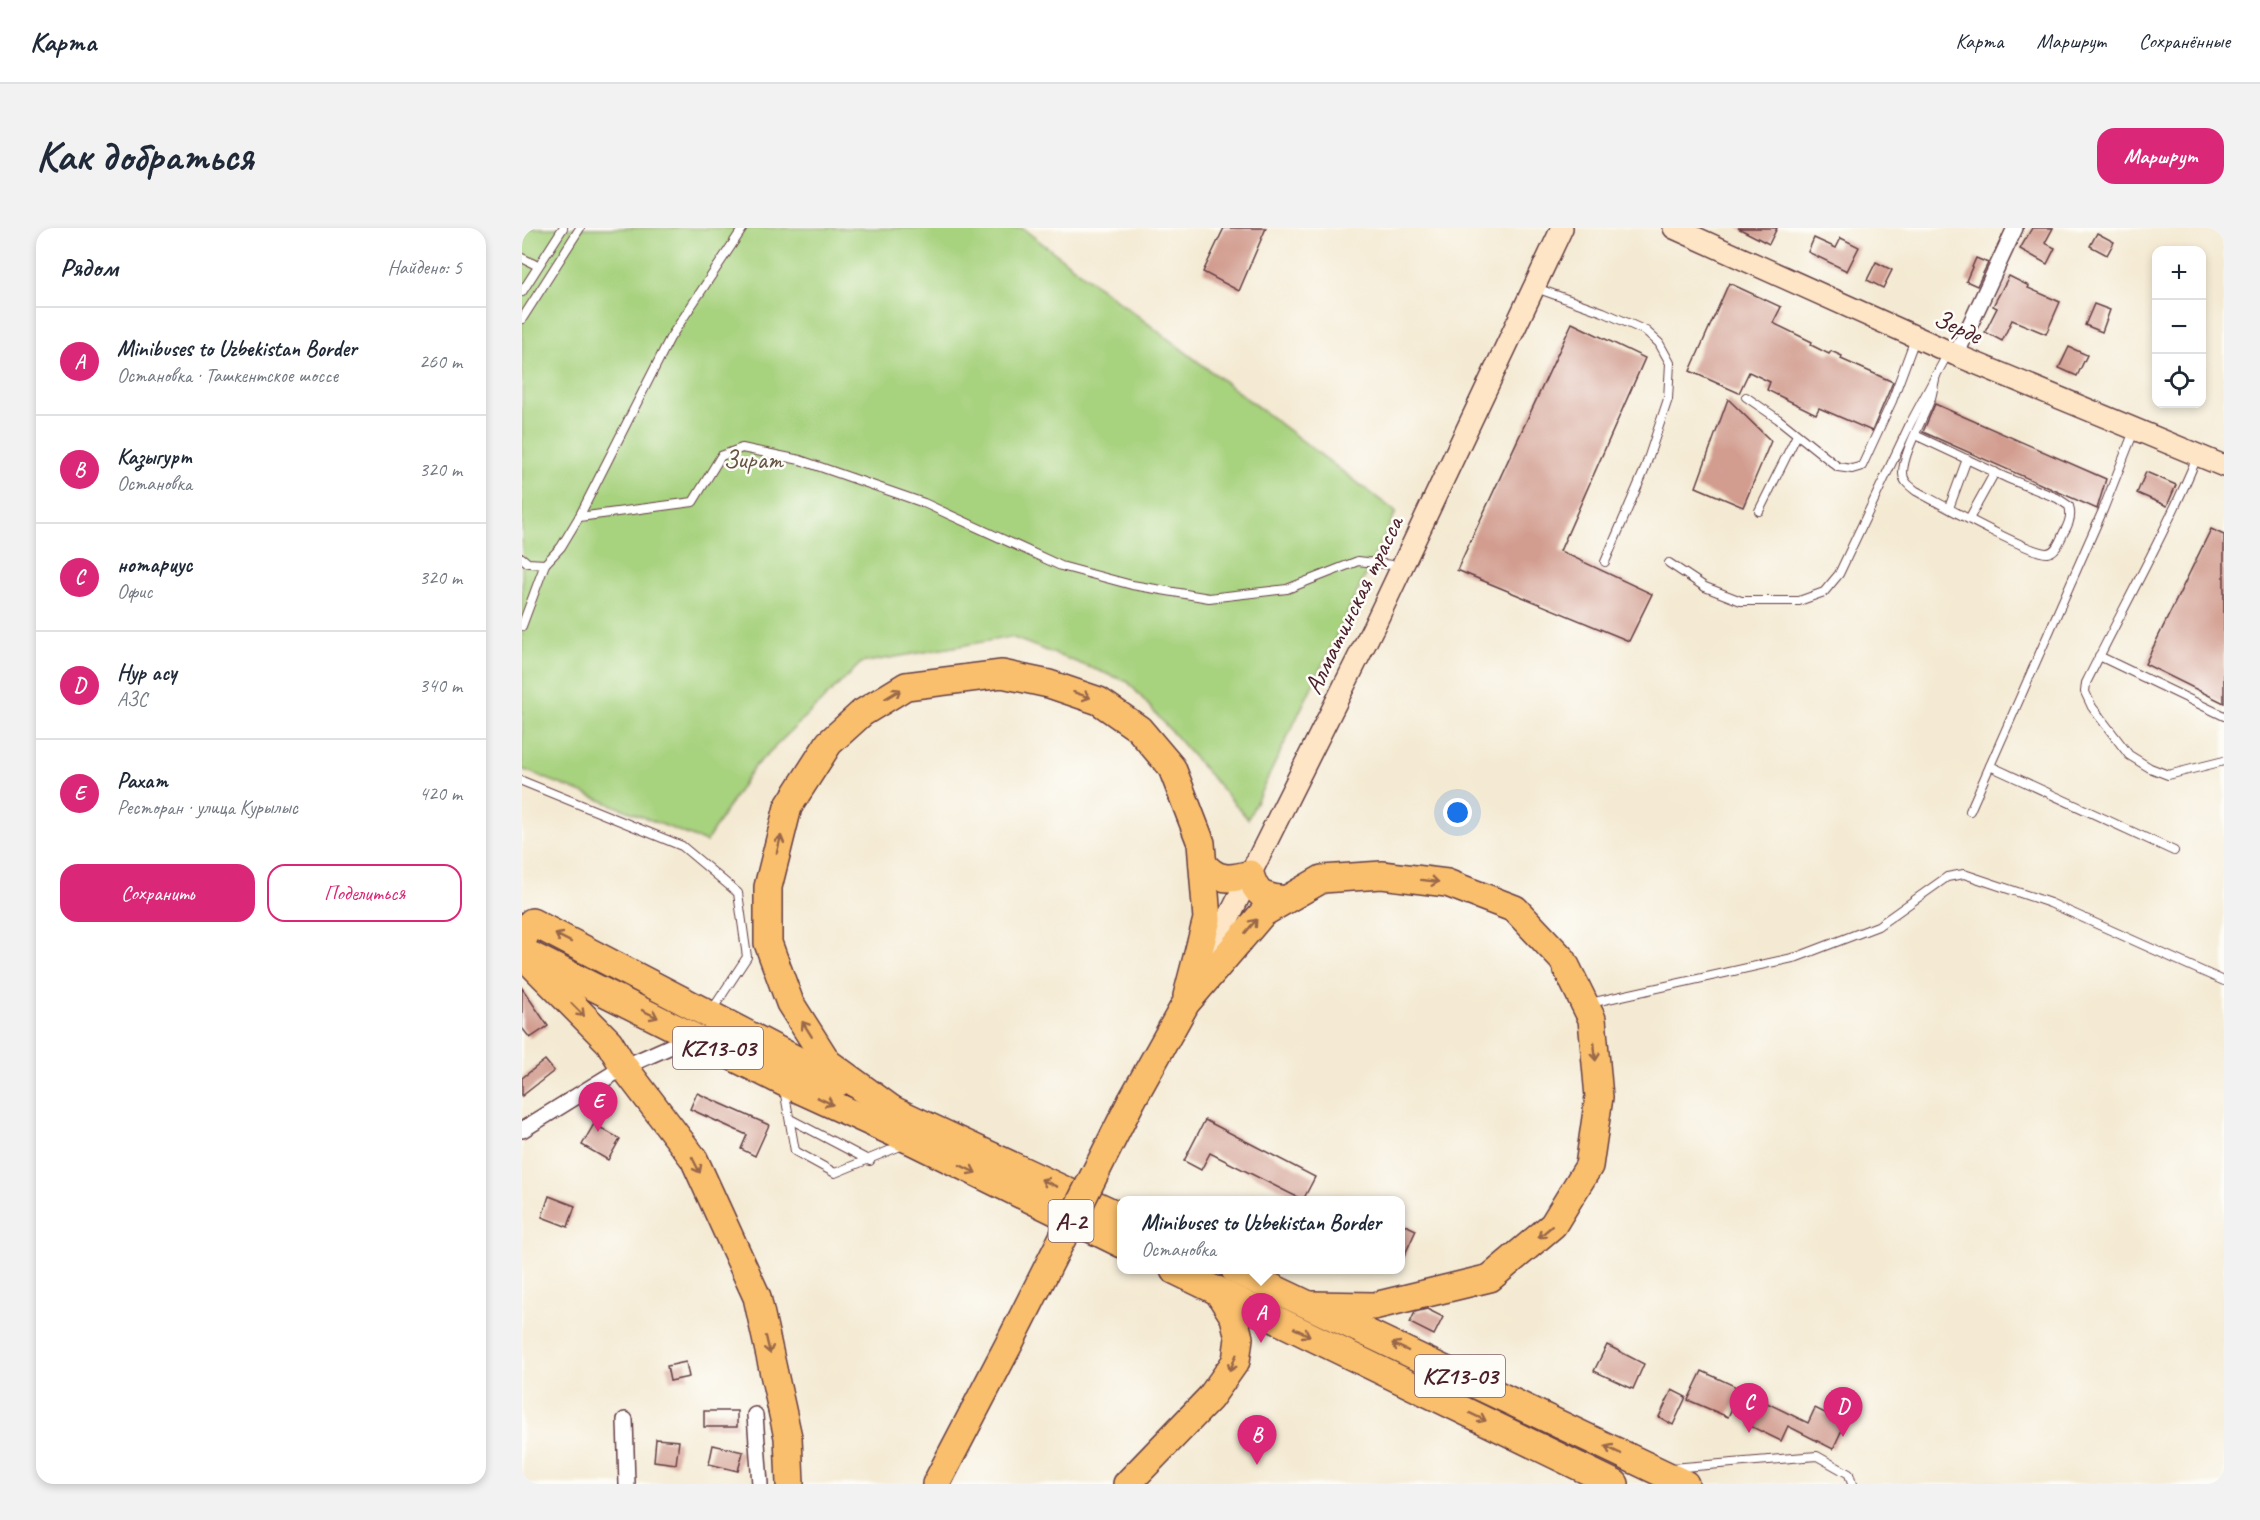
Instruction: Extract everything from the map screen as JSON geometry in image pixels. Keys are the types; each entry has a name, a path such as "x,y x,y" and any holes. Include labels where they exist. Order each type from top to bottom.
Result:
{"highway":[{"path":"917,1136 894,1111 828,1063 790,1003 768,943 768,887 788,807 830,743 862,713 906,686 1002,674 1049,684 1099,701 1139,729 1172,768 1201,843 1207,919 1186,1003"},
{"path":"1203,864 1211,874 1221,878 1236,878 1250,874 1254,887 1262,896 1285,900"},
{"path":"1186,1003 1263,912 1322,879 1382,875 1447,883 1515,909 1563,960 1592,1019 1599,1097 1589,1166 1553,1225 1490,1278 1374,1306 1311,1305"},
{"name":"KZ13-03","path":"527,931 709,1014 894,1111"},
{"path":"522,953 609,1042 624,1067 693,1159 757,1297 788,1437 790,1484"},
{"name":"KZ13-03","path":"522,953 694,1036 783,1082 1117,1215"},
{"name":"A-2","path":"936,1484 1132,1100 1186,1003"},
{"name":"KZ13-03","path":"917,1136 1117,1241"},
{"name":"KZ13-03","path":"1189,1274 1209,1281 1615,1484"},
{"name":"KZ13-03","path":"1246,1274 1651,1477 1685,1484"},
{"path":"1127,1484 1210,1398 1236,1361 1239,1338 1234,1317 1209,1281"}],"street":[{"name":"Алматинская трасса","path":"1186,1003 1402,566 1562,228"},
{"name":"Зерде","path":"1676,228 1952,354 2224,466"},
{"path":"1952,354 2015,228"},
{"path":"522,1130 624,1067 694,1036 709,1014"},
{"path":"755,1414 760,1484"},
{"path":"625,1420 627,1484"}],"lane":[{"path":"522,292 563,228"},
{"path":"522,319 580,228"},
{"path":"522,626 545,564 561,547 579,517 670,338 743,228"},
{"path":"522,258 538,266"},
{"path":"1534,288 1603,312 1646,331 1659,343 1670,363 1668,399 1665,409 1644,471 1605,562"},
{"path":"1746,398 1838,467 1852,470 1862,466 1892,401 1916,337"},
{"path":"1669,563 1705,587 1741,601 1799,601 1824,592 1839,574 1911,422 1936,375 1952,354"},
{"path":"1916,435 2057,498 2069,506 2071,513 2067,528 2055,550 2048,553 2038,551 1969,519 1916,491 1906,483 1903,475 1905,463 1916,435 1931,397 1936,375"},
{"path":"1970,811 2103,510 2135,429"},
{"path":"1758,511 1797,435"},
{"path":"579,517 693,502 721,456 742,448 800,460 924,503 1061,567 1132,585 1198,597 1209,598 1287,589 1358,561 1402,566"},
{"path":"2198,455 2173,513 2086,683 2085,692 2092,707 2129,754 2151,768 2168,775 2224,761"},
{"path":"1949,508 1967,459"},
{"path":"1969,519 1995,472"},
{"path":"522,558 528,563 545,564"},
{"path":"2099,656 2224,716"},
{"path":"1990,766 2174,850"},
{"path":"522,781 682,846 738,893 747,957 709,1014"},
{"path":"1584,1005 1797,957 1878,926 1947,877 1964,874 2050,903 2224,981"},
{"path":"783,1082 795,1151 835,1173 870,1161 917,1136"},
{"path":"790,1119 870,1161"},
{"path":"1651,1477 1817,1456 1849,1474 1852,1484"}],"green space":[{"name":"Зират","path":"522,228 1022,228 1396,512 1248,819 1128,682 1011,637 861,663 753,768 706,842 522,769"}],"building":[{"path":"1224,228 1266,228 1239,291 1203,272"},
{"path":"1738,228 1777,228 1769,244"},
{"path":"2032,228 2053,228 2045,243 2055,248 2047,264 2020,249"},
{"path":"2097,233 2114,242 2107,255 2090,246"},
{"path":"1814,238 1836,248 1841,238 1859,247 1847,271 1808,252"},
{"path":"1976,258 1988,263 1977,286 1966,281"},
{"path":"1876,262 1892,270 1883,288 1867,280"},
{"path":"2009,276 2029,286 2028,288 2060,302 2046,334 2012,320 2002,341 1985,332 1997,308 1993,306"},
{"path":"1729,283 1781,307 1773,323 1812,342 1811,345 1829,354 1831,351 1842,356 1841,359 1893,382 1872,431 1819,408 1816,414 1767,390 1770,382 1749,372 1739,393 1690,371"},
{"path":"2094,304 2110,310 2102,332 2085,325"},
{"path":"1572,323 1645,358 1560,551 1652,594 1629,641 1457,570"},
{"path":"2069,347 2087,355 2077,376 2059,368"},
{"path":"1728,399 1771,441 1743,507 1696,487"},
{"path":"1935,404 2106,479 2097,509 1923,432"},
{"path":"2146,472 2176,485 2167,506 2137,493"},
{"path":"2211,529 2224,535 2224,703 2145,664"},
{"path":"522,988 548,1026 530,1038 522,1028"},
{"path":"545,1060 554,1071 522,1096 522,1078"},
{"path":"697,1093 769,1125 755,1156 741,1149 747,1135 690,1109"},
{"path":"1205,1120 1315,1177 1305,1196 1295,1196 1210,1153 1201,1170 1184,1161"},
{"path":"594,1124 620,1139 608,1160 582,1145"},
{"path":"549,1196 575,1206 568,1227 542,1217"},
{"path":"1405,1225 1416,1230 1405,1254"},
{"path":"1427,1309 1443,1317 1434,1335 1410,1323 1415,1312"},
{"path":"1607,1345 1644,1364 1633,1389 1594,1371"},
{"path":"686,1362 689,1377 670,1381 667,1366"},
{"path":"1702,1371 1741,1389 1728,1417 1688,1400"},
{"path":"1672,1390 1686,1397 1673,1425 1659,1417"},
{"path":"1763,1401 1808,1423 1815,1408 1845,1423 1833,1449 1788,1426 1781,1441 1750,1426"},
{"path":"704,1411 737,1411 737,1427 704,1427"},
{"path":"656,1439 679,1441 676,1464 654,1461"},
{"path":"713,1445 743,1452 738,1471 709,1464"}],"place":[{"name":"Рахат","path":"598,1132"},
{"name":"Minibuses to Uzbekistan Border","path":"1261,1343"},
{"name":"нотариус","path":"1749,1433"},
{"name":"Нур асу","path":"1843,1437"},
{"name":"Казыгурт","path":"1257,1465"}]}
